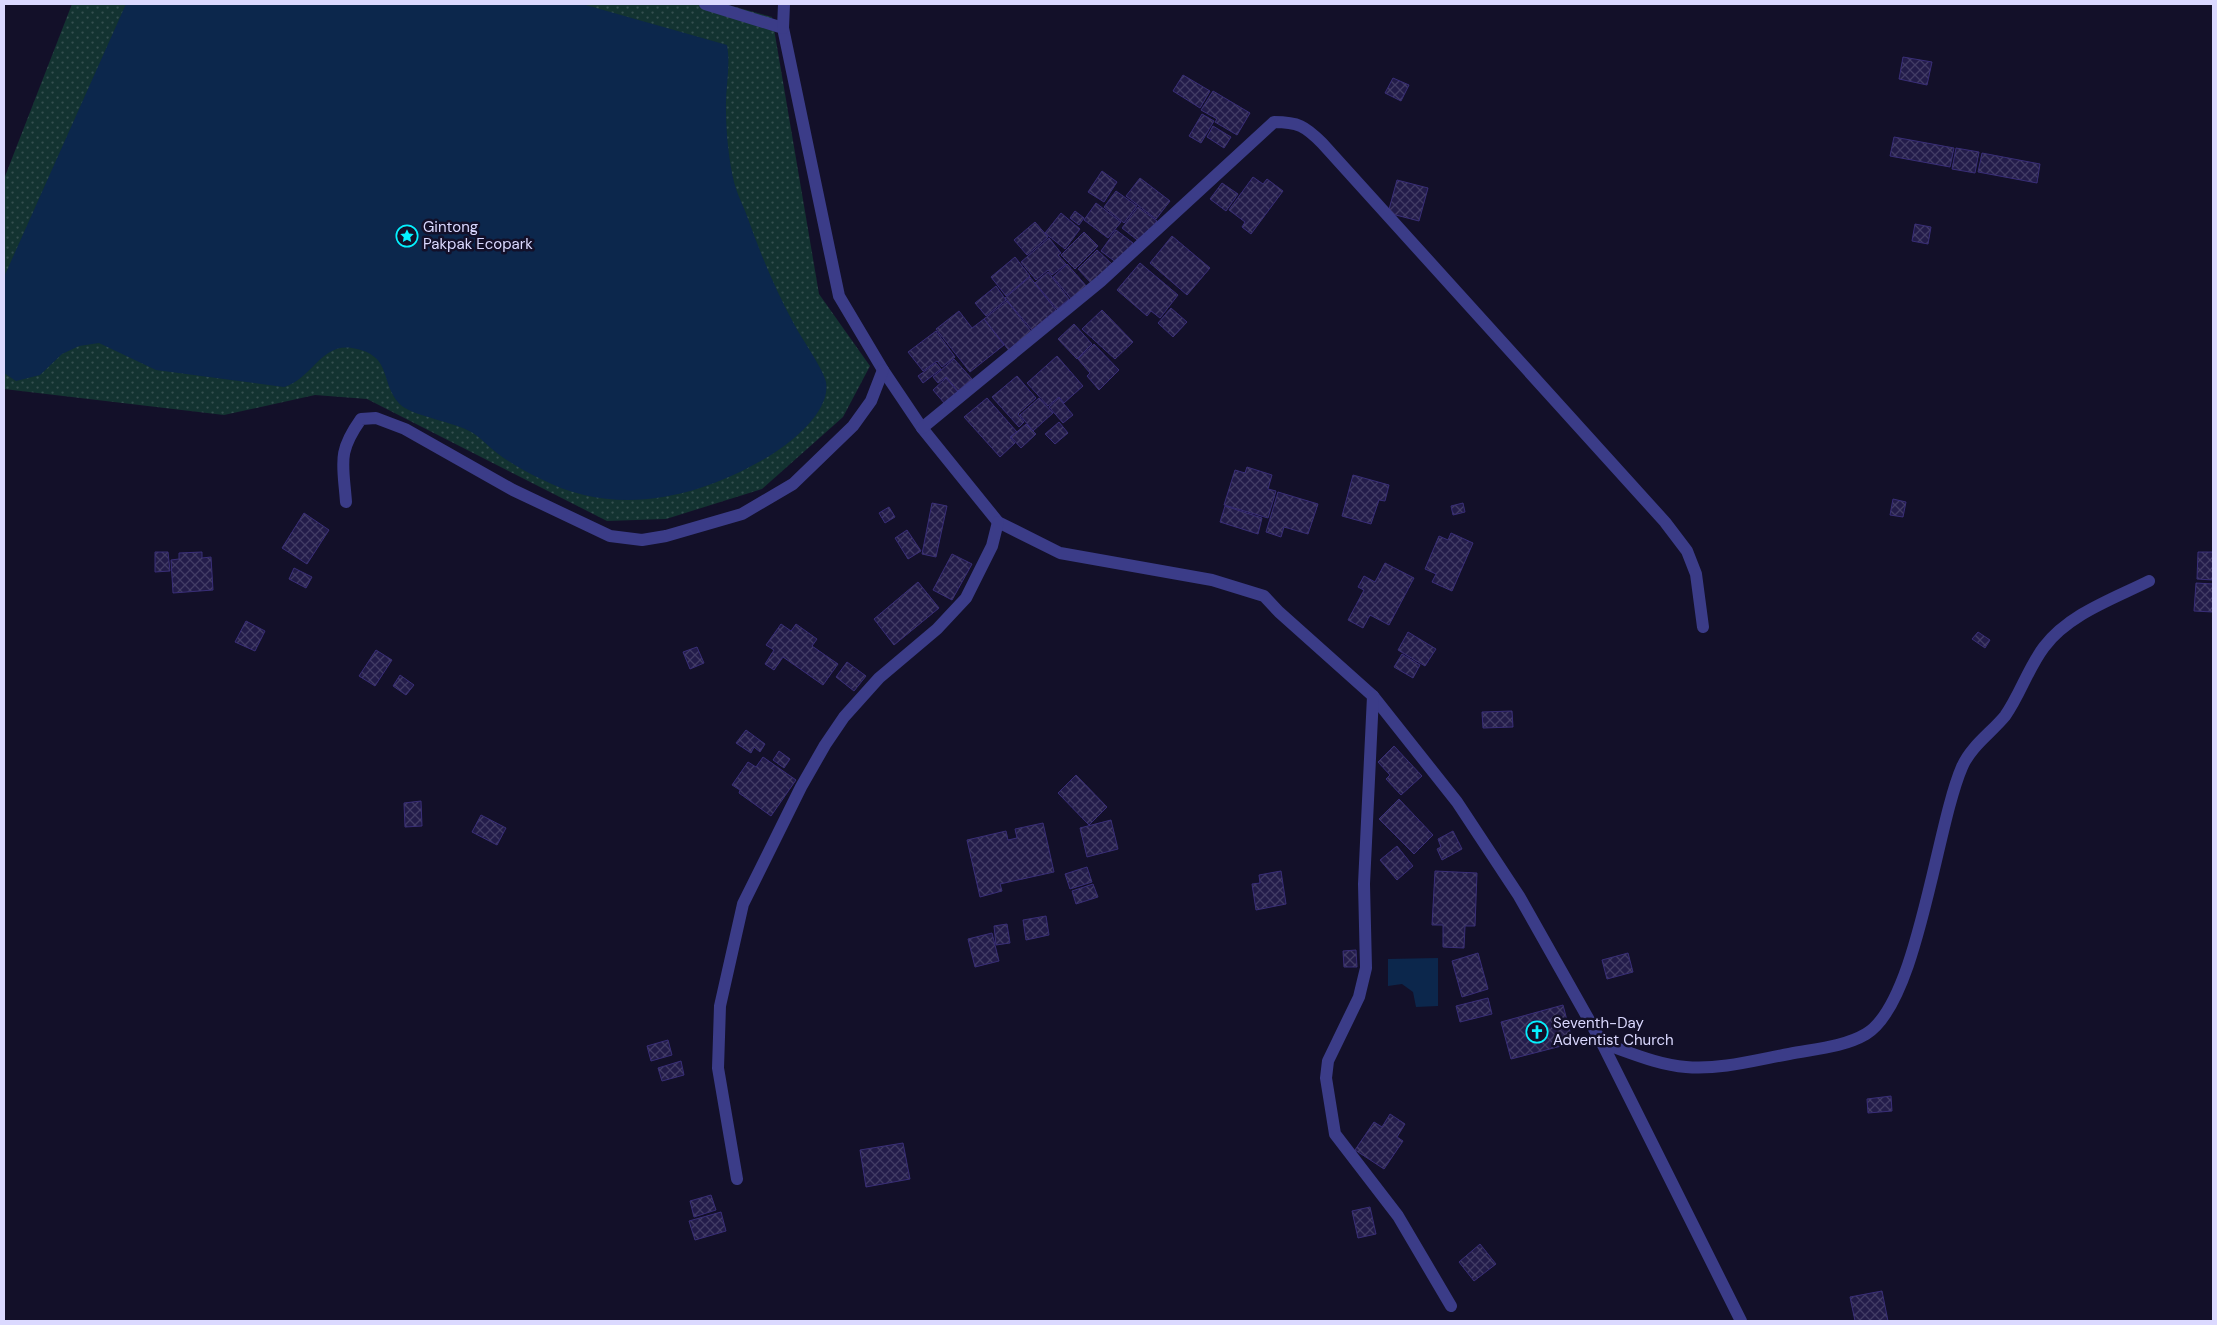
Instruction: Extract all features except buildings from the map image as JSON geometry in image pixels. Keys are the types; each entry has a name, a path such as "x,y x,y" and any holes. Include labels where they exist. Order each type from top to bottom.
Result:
{"street":[{"path":"705,4 783,28"},
{"path":"784,4 783,28 840,296 883,370 922,428 998,522 1060,553 1212,580 1264,596 1279,612 1373,696 1457,802 1519,896 1602,1043 1741,1321"},
{"path":"922,428 1101,281 1274,122 1293,122 1308,129 1322,143 1665,522 1687,551 1696,574 1703,627"},
{"path":"346,502 342,455 348,438 362,419 376,418 405,429 513,490 610,536 642,540 666,536 742,514 794,484 853,426 871,401 883,370"},
{"path":"736,1178 718,1068 720,1006 743,904 797,795 825,745 844,717 879,678 937,629 966,598 992,546 998,522"},
{"path":"1602,1043 1669,1064 1706,1067 1840,1044 1866,1034 1880,1022 1893,1003 1909,964 1955,784 1972,750 2006,714 2044,647 2060,630 2082,614 2149,580"},
{"path":"1373,696 1364,884 1366,968 1359,997 1330,1053 1326,1078 1335,1134 1398,1216 1451,1306"}],"green space":[{"name":"Gintong Pakpak Ecopark","path":"72,4 725,4 772,17 819,294 870,366 843,417 762,489 666,519 607,521 367,399 315,395 224,415 4,389 4,179"}],"water":[{"name":"Gintong Pakpak Ecopark","path":"126,4 582,4 727,45 727,128 729,156 734,182 774,284 794,324 824,376 826,393 823,403 801,432 774,453 747,468 719,481 690,491 660,498 630,500 600,498 570,491 518,467 497,453 476,435 465,429 408,410 402,406 390,389 384,371 375,357 352,348 341,348 332,351 294,383 284,387 156,370 99,343 79,346 62,354 40,375 16,381 4,373 4,277"},
{"path":"1438,958 1438,1006 1416,1007 1413,992 1402,984 1388,986 1388,959"}],"place":[{"name":"Gintong Pakpak Ecopark","path":"407,236"},
{"name":"Seventh-Day Adventist Church","path":"1537,1032"}]}
